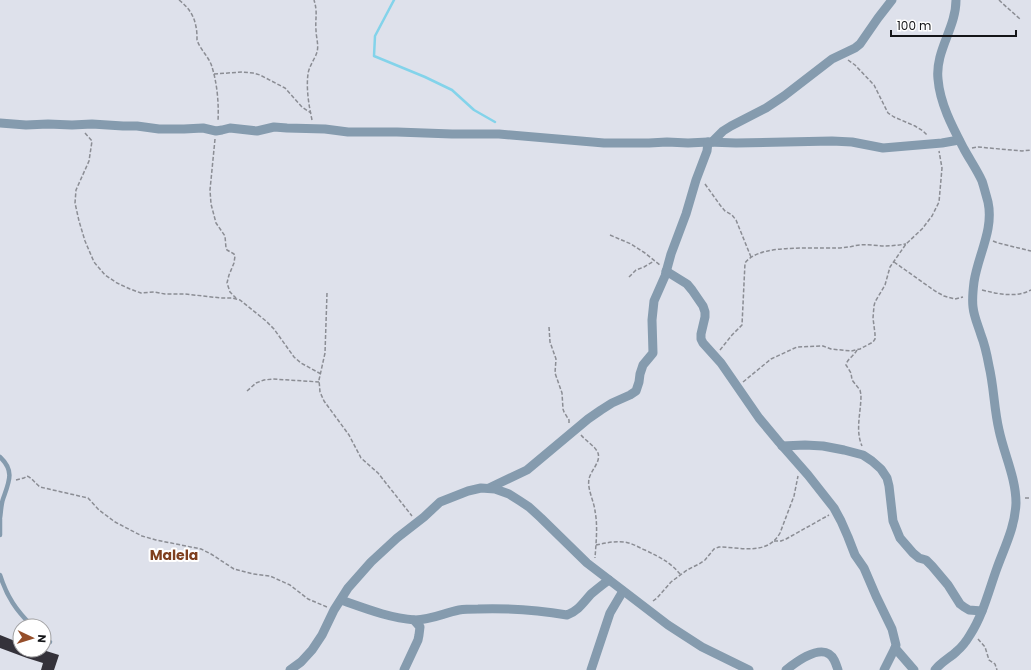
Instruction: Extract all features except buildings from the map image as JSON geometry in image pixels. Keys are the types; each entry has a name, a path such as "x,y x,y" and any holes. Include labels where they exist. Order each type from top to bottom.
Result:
{"street":[{"path":"489,489 527,470 588,419 612,403 636,391 643,365 653,353 652,320 654,301 662,284 710,142 740,120 766,108 784,96 832,59 855,48 860,44 892,0"},
{"path":"935,670 957,651 972,632 982,611 1009,539 1015,520 1016,501 1014,483 998,428 990,368 973,308 974,282 986,238 989,213 988,203 982,183 946,112 940,93 937,72 942,48 955,14 956,0"},
{"path":"0,123 26,125 92,124 137,126 159,129 202,128 216,131 230,128 257,131 274,127 348,132 499,134 604,143 649,144 666,142 852,142 883,148 960,140"},
{"path":"666,270 687,284 703,306 705,317 701,339 782,446 800,465 834,508 848,536 854,555 864,568 892,629 896,645 884,670"},
{"path":"782,446 823,446 863,455 872,460 881,469 890,486 893,521 900,538 913,553 919,558 926,560 942,577 960,604 969,610 982,611"},
{"path":"292,670 312,650 348,588 371,562 440,502 468,491 481,488 495,489 509,494 529,507 594,569 668,625 702,647 749,670"},
{"path":"341,600 388,615 414,620 431,618 460,610 490,608 522,609 567,615 573,613 597,589 609,580"},
{"path":"591,670 610,613 623,591"},
{"path":"404,670 419,635 420,627 414,620"},
{"path":"895,648 914,670"},
{"path":"786,670 809,655 816,652 824,652 833,657 838,670"}],"lane":[{"path":"0,457 10,474 10,480 2,505 0,535"},
{"path":"0,575 10,600 25,618"}],"path":[{"path":"179,0 191,11 194,18 197,40 210,63 214,74 219,107 210,190 210,204 216,224 225,236 226,248 235,256 227,283 230,292 274,329 294,357 301,363 321,374"},
{"path":"314,0 317,13 316,30 318,47 317,53 308,73 308,92 312,120 317,129"},
{"path":"999,0 1020,19"},
{"path":"738,387 771,359 797,347 818,345 831,349 857,350 870,344 875,339 873,318 875,302 885,285 890,267 906,244 922,229 932,216 939,202 942,168 940,153 936,143 923,131 888,113 874,85 855,66 839,55"},
{"path":"214,74 242,72 260,75 285,88 302,107 311,113"},
{"path":"77,125 92,141 90,161 76,190 76,209 85,241 94,262 105,275 117,283 142,293 154,292 237,299"},
{"path":"965,150 978,147 1031,150"},
{"path":"698,174 720,205 736,220 751,258"},
{"path":"610,234 645,252 666,270"},
{"path":"986,238 998,243 1031,252"},
{"path":"715,356 742,325 745,263 747,260 764,252 784,248 848,247 860,244 894,246 906,244"},
{"path":"629,277 635,271 644,268 654,261"},
{"path":"894,262 935,291 952,298 959,298 973,291 1016,295 1031,290"},
{"path":"327,293 325,353 319,382 320,392 324,401 349,436 361,458 378,473 408,512 418,521"},
{"path":"549,327 550,342 556,358 555,373 562,393 563,409 569,420 569,427 571,430 575,430 582,436 598,452 598,460 589,478 589,488 596,513 594,569"},
{"path":"857,350 855,354 847,361 846,365 851,373 852,380 860,390 861,403 858,430 861,444 868,458"},
{"path":"247,391 251,386 264,380 273,379 319,382"},
{"path":"644,607 657,598 671,582 687,570 705,560 715,548 760,548 766,547 774,541 780,533 794,496 800,465"},
{"path":"10,480 18,480 27,476 32,478 34,482 40,486 88,498 99,510 115,522 142,536 201,549 234,569 253,574 270,576 290,585 308,599 334,610"},
{"path":"774,541 786,539 836,512"},
{"path":"596,545 626,542 664,559 681,575"},
{"path":"972,632 985,647 989,660 995,664 997,670"}],"waterway":[{"path":"394,0 375,36 374,56 452,90 474,110 495,122"}],"district":[{"name":"Malela","path":"174,555"}]}
